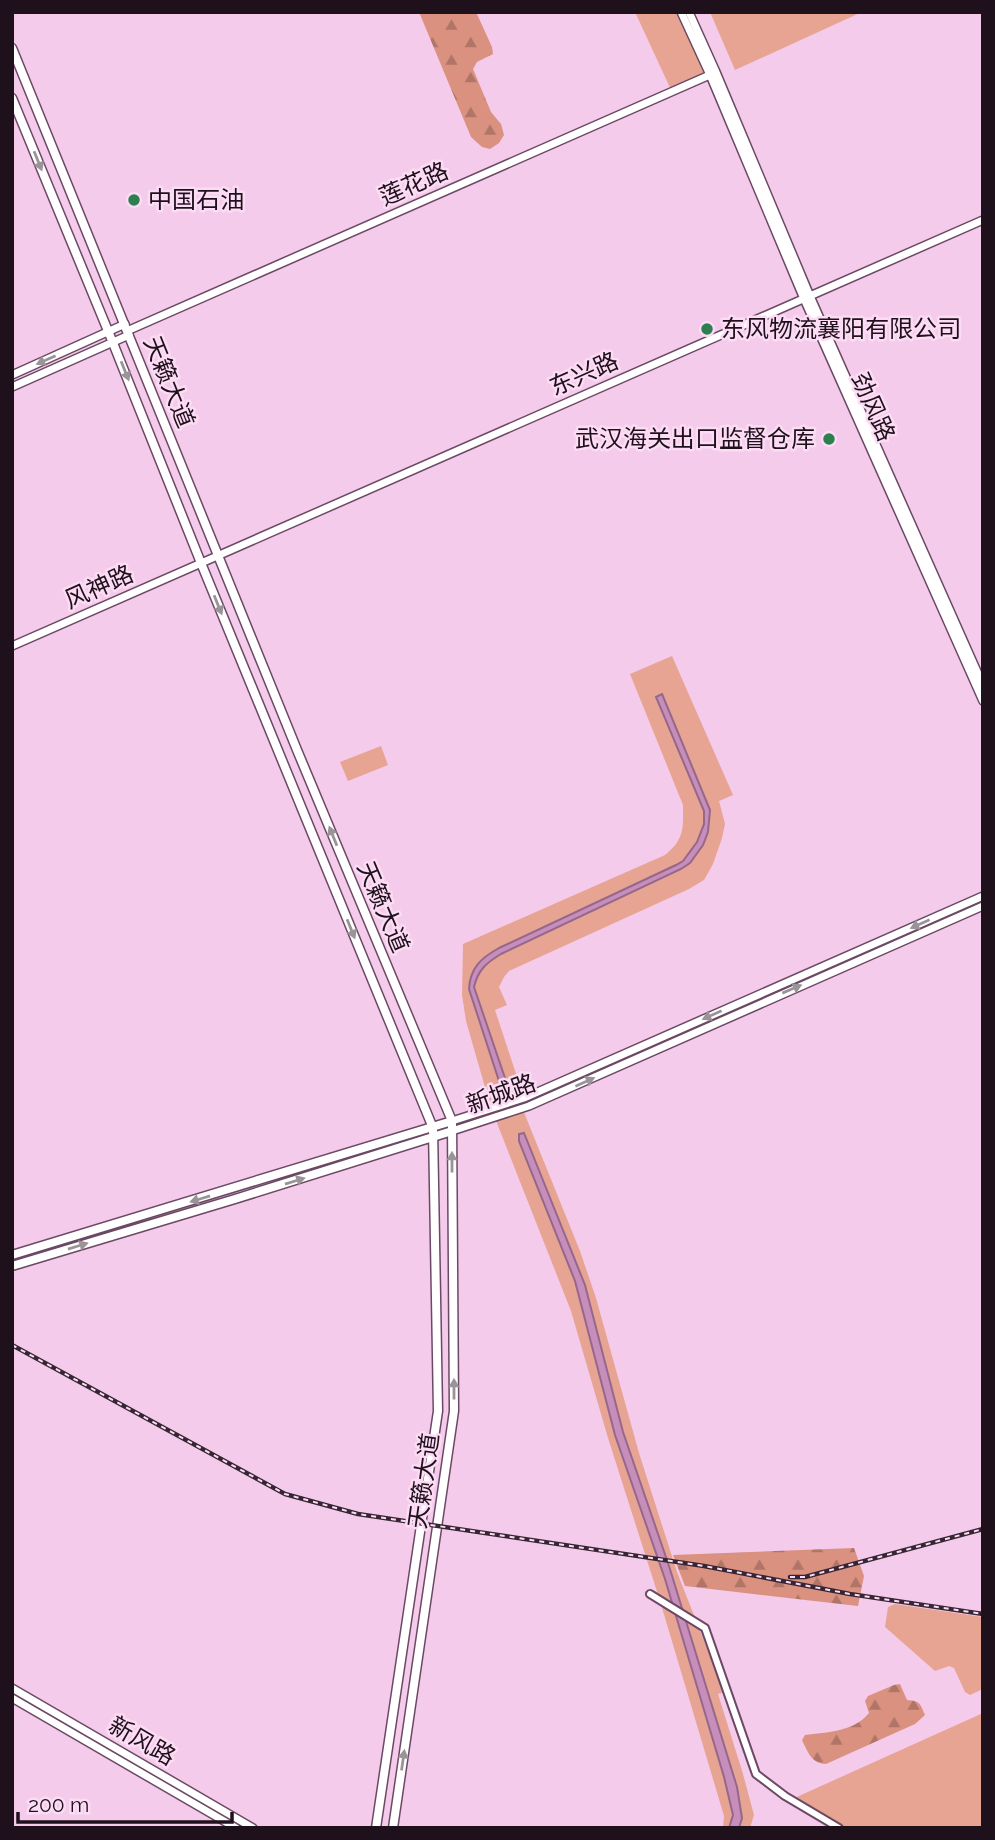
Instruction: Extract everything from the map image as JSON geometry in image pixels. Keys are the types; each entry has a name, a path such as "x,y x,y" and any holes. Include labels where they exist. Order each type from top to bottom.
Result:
{"main road":[{"name":"天籁大道","path":"12,48 452,1121 454,1411 393,1828"},
{"name":"天籁大道","path":"12,98 433,1128 438,1411 376,1825"},
{"name":"新城路","path":"12,1255 452,1121"},
{"name":"新城路","path":"12,1266 452,1131"}],"street":[{"name":"劲风路","path":"681,12 713,74"},
{"name":"劲风路","path":"689,12 807,298 983,701"},
{"name":"莲花路","path":"12,375 108,332 127,330 713,74"},
{"name":"东兴路","path":"201,563 983,220"},
{"name":"劲风路","path":"807,298 983,685"},
{"name":"莲花路","path":"12,387 113,343 127,330"},
{"name":"风神路","path":"12,646 201,563"},
{"name":"新城路","path":"452,1121 524,1098 983,896"},
{"name":"新城路","path":"452,1131 529,1106 983,906"},
{"path":"649,1594 705,1628 757,1774 785,1796 839,1828"},
{"name":"新风路","path":"12,1688 253,1828"},
{"name":"新风路","path":"12,1698 236,1828"}],"shaded area":[{"path":"635,12 681,12 710,75 672,92"},
{"path":"710,12 862,12 735,70"},
{"path":"672,656 733,795 719,801 725,824 713,864 704,880 689,889 509,971 499,987 507,1005 495,1010 524,1098 519,1100 580,1251 596,1298 639,1453 677,1572 724,1692 718,1694 754,1815 750,1828 723,1828 724,1816 571,1311 491,1108 466,1021 462,995 463,944 665,855 676,844 683,827 683,805 630,674"},
{"path":"662,694 710,810 708,832 703,845 690,863 681,869 501,954 483,968 474,987 506,1081 500,1084 469,989 478,964 499,948 676,865 683,861 697,842 704,824 704,811 656,697"},
{"path":"381,746 388,765 348,781 340,762"},
{"path":"524,1133 585,1285 623,1432 669,1566 737,1787 742,1818 739,1828 729,1828 733,1815 724,1777 665,1579 615,1435 575,1281 519,1141 519,1134"},
{"path":"895,1604 983,1617 983,1689 970,1695 965,1692 954,1668 949,1666 935,1671 885,1627 888,1607"},
{"path":"983,1713 983,1828 838,1828 790,1800"}],"green space":[{"path":"419,12 476,12 493,54 477,62 473,69 504,135 499,143 490,149 482,147 471,137"},
{"path":"854,1548 864,1576 858,1606 685,1586 673,1555"},
{"path":"900,1684 907,1700 919,1704 925,1715 915,1724 826,1764 817,1762 811,1756 802,1740 805,1735 840,1730 856,1724 869,1713 865,1701 868,1696"}],"railway":[{"path":"12,1345 285,1494 358,1514 704,1566 850,1594 983,1614"},
{"path":"790,1577 805,1577 983,1529"}],"place":[{"name":"中国石油","path":"134,200"},
{"name":"东风物流襄阳有限公司","path":"707,329"},
{"name":"武汉海关出口监督仓库","path":"829,439"}]}
